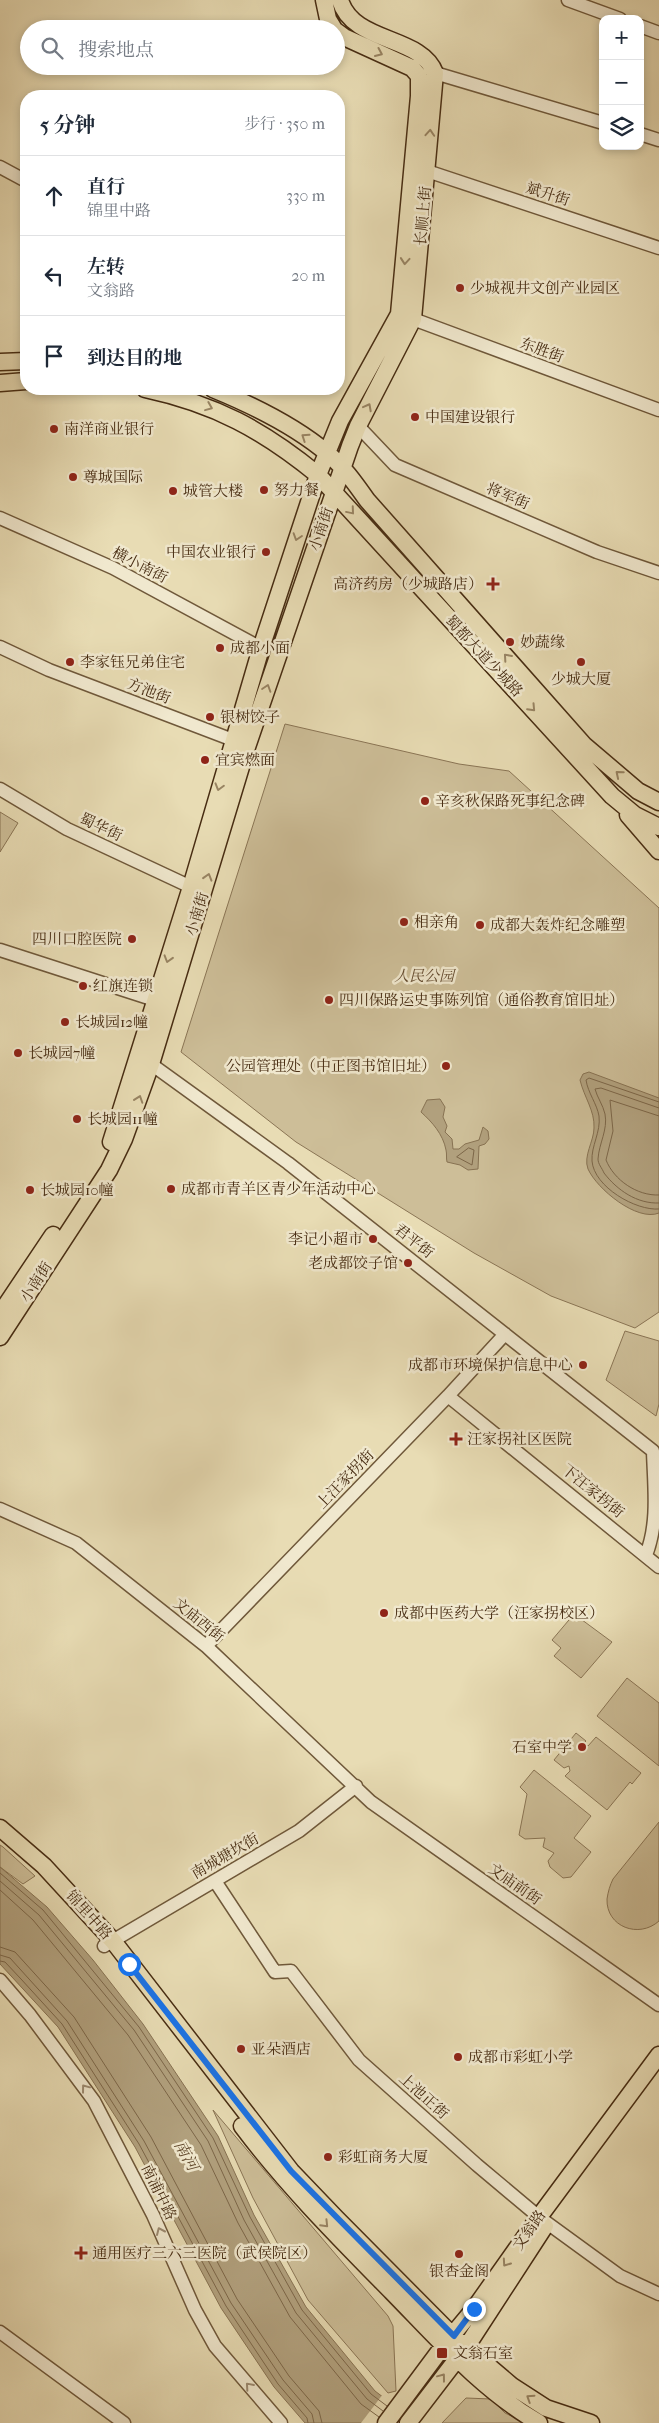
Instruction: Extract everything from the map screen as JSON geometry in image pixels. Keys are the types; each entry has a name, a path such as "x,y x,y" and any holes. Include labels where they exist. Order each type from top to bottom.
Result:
{"main road":[{"name":"长顺上街","path":"324,0 329,20"},
{"path":"340,0 352,20 418,55 431,66 435,73"},
{"name":"长顺上街","path":"318,475 340,421 400,314 420,96 419,76 412,68 345,37"},
{"name":"长顺上街","path":"343,468 358,426 413,319 435,73"},
{"path":"0,362 20,361"},
{"path":"0,383 20,382"},
{"name":"蜀都大道少城路","path":"167,395 201,404 229,415 285,448 318,475 612,796 635,815 659,827"},
{"name":"蜀都大道少城路","path":"225,395 271,417 327,452 343,468 367,500 584,745 638,791 659,802"},
{"name":"小南街","path":"0,1336 108,1170 124,1138 151,1064 247,747 343,468"},
{"name":"小南街","path":"0,1314 106,1154 120,1118 191,888 261,648 318,475"},
{"path":"612,796 659,851"},
{"name":"锦里中路","path":"0,1828 44,1866 109,1943 291,2171 448,2340 462,2352"},
{"name":"锦里中路","path":"0,1841 109,1943"},
{"name":"文翁路","path":"411,2420 462,2352 543,2220 659,2055"},
{"name":"文翁路","path":"386,2423 448,2340 659,2070"},
{"path":"462,2352 512,2407 539,2423"},
{"path":"462,2352 546,2408 590,2423"}],"street":[{"path":"568,0 609,15"},
{"path":"644,27 659,33"},
{"path":"435,73 599,122"},
{"path":"644,135 659,140"},
{"path":"0,167 20,177"},
{"name":"斌升街","path":"427,171 659,248"},
{"name":"东胜街","path":"413,319 659,410"},
{"name":"将军街","path":"358,426 395,466 597,552 659,573"},
{"name":"横小南街","path":"0,518 113,568 261,648"},
{"name":"方池街","path":"0,647 49,670 233,740"},
{"name":"蜀华街","path":"0,788 67,829 191,888"},
{"path":"0,950 155,1000"},
{"name":"君平街","path":"151,1064 288,1162 656,1451"},
{"name":"上汪家拐街","path":"206,1646 448,1396 505,1334"},
{"name":"下汪家拐街","path":"448,1396 659,1567"},
{"path":"646,1556 653,1537 655,1523 656,1451"},
{"name":"文庙西街","path":"0,1509 76,1543 206,1646 356,1786"},
{"name":"南城塘坎街","path":"109,1943 299,1831 356,1786"},
{"name":"文庙前街","path":"356,1786 371,1802 659,2006"},
{"name":"上池正街","path":"215,1881 275,1972 291,1971 359,2060 477,2165 543,2220 620,2276 659,2294"},
{"name":"南浦中路","path":"0,1980 30,2015 94,2100 153,2215 195,2310 215,2346 281,2423"},
{"path":"0,2332 124,2423"}],"green space":[{"name":"人民公园","path":"285,724 459,764 509,771 659,908 659,1312 635,1328 551,1296 474,1253 296,1142 181,1052"},
{"path":"0,812 18,823 0,852"},
{"path":"625,1331 659,1341 659,1404 656,1416 606,1380"},
{"path":"574,1614 612,1642 581,1678 554,1656 561,1648 552,1640"},
{"path":"627,1678 659,1703 659,1766 597,1716"},
{"path":"576,1733 586,1741 584,1743 588,1746 596,1737 641,1773 632,1784 630,1782 607,1810 565,1776 570,1771 569,1766 564,1768 554,1760"},
{"path":"534,1770 591,1816 574,1838 591,1852 571,1877 563,1878 550,1867 548,1861 554,1853 543,1847 545,1838 525,1839 519,1835 527,1794 520,1787"},
{"path":"659,1822 659,1921 642,1929 625,1927 612,1917 608,1909 607,1899 610,1886 613,1879"},
{"path":"0,1845 35,1876 23,1884 0,1867"},
{"path":"213,2110 388,2316 393,2326 396,2391 388,2393 308,2300 253,2198"},
{"path":"466,2398 491,2399 505,2413 526,2423 442,2423"}],"water":[{"path":"589,1072 659,1098 659,1213 650,1215 640,1213 619,1202 600,1186 588,1169 587,1159 594,1133 594,1122 580,1080 583,1074"},
{"path":"440,1099 445,1107 443,1117 447,1126 445,1132 452,1139 453,1149 459,1149 465,1144 479,1140 483,1127 488,1131 489,1139 485,1144 479,1146 478,1169 468,1170 460,1165 447,1162 446,1150 440,1134 421,1112 427,1100"},
{"name":"南河","path":"0,1867 47,1907 93,1960 143,2024 218,2136 254,2215 306,2307 375,2391 417,2423 305,2423 274,2387 221,2308 135,2147 58,2027 0,1964"}],"pier":[{"path":"383,2394 418,2421 419,2423 361,2423"}],"place":[{"name":"少城视井文创产业园区","path":"460,288"},
{"name":"中国建设银行","path":"415,417"},
{"name":"南洋商业银行","path":"54,429"},
{"name":"尊城国际","path":"73,477"},
{"name":"努力餐","path":"264,490"},
{"name":"城管大楼","path":"173,491"},
{"name":"中国农业银行","path":"266,552"},
{"name":"高济药房（少城路店）","path":"493,584"},
{"name":"妙蔬缘","path":"510,642"},
{"name":"成都小面","path":"220,648"},
{"name":"李家钰兄弟住宅","path":"70,662"},
{"name":"少城大厦","path":"581,662"},
{"name":"银树饺子","path":"210,717"},
{"name":"宜宾燃面","path":"205,760"},
{"name":"辛亥秋保路死事纪念碑","path":"425,801"},
{"name":"相亲角","path":"404,922"},
{"name":"成都大轰炸纪念雕塑","path":"480,925"},
{"name":"四川口腔医院","path":"132,939"},
{"name":"红旗连锁","path":"83,986"},
{"name":"四川保路运史事陈列馆（通俗教育馆旧址）","path":"329,1000"},
{"name":"长城园12幢","path":"65,1022"},
{"name":"长城园7幢","path":"18,1053"},
{"name":"公园管理处（中正图书馆旧址）","path":"446,1066"},
{"name":"长城园11幢","path":"77,1119"},
{"name":"成都市青羊区青少年活动中心","path":"171,1189"},
{"name":"长城园10幢","path":"30,1190"},
{"name":"李记小超市","path":"373,1239"},
{"name":"老成都饺子馆","path":"408,1263"},
{"name":"成都市环境保护信息中心","path":"583,1365"},
{"name":"汪家拐社区医院","path":"456,1439"},
{"name":"成都中医药大学（汪家拐校区）","path":"384,1613"},
{"name":"石室中学","path":"582,1747"},
{"name":"亚朵酒店","path":"241,2049"},
{"name":"成都市彩虹小学","path":"458,2057"},
{"name":"彩虹商务大厦","path":"328,2157"},
{"name":"通用医疗三六三医院（武侯院区）","path":"81,2253"},
{"name":"银杏金阁","path":"459,2254"},
{"name":"文翁石室","path":"442,2353"}],"route":[{"path":"129,1964 291,2171 454,2336 474,2309"}]}
